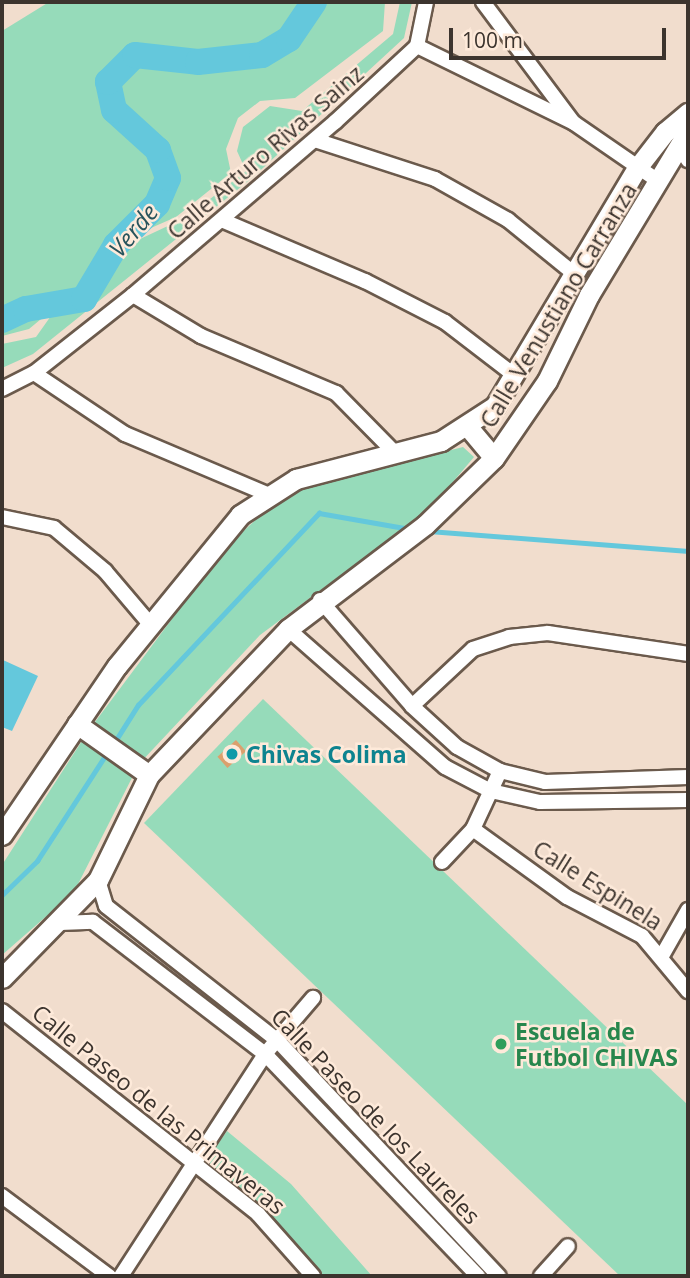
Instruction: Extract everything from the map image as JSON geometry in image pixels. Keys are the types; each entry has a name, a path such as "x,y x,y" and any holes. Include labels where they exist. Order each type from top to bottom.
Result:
{"street":[{"path":"426,2 417,46 574,123 660,182"},
{"path":"483,2 574,123"},
{"name":"Calle Arturo Rivas Sainz","path":"2,389 34,373 224,221 417,46"},
{"name":"Calle Venustiano Carranza","path":"2,835 77,724 150,624 223,531 267,494 327,468 441,441 468,427 495,406 572,272 637,168 665,131 688,113"},
{"path":"315,140 435,179 508,220 572,272"},
{"name":"Calle Venustiano Carranza","path":"2,978 60,923 98,880 149,775 288,629 320,600 425,525 494,458 547,381 589,295 660,182 687,146"},
{"path":"224,221 365,281 445,323 514,375"},
{"path":"133,295 201,336 336,393 394,452"},
{"path":"34,373 125,434 267,494"},
{"path":"468,427 494,458"},
{"path":"2,517 54,528 105,570 150,624"},
{"path":"320,600 412,706 457,747 500,771 545,782 688,777"},
{"path":"288,629 445,767 491,791 540,802 688,800"},
{"path":"412,706 473,649 509,637 548,633 688,654"},
{"path":"77,724 149,775"},
{"path":"442,862 473,830 500,771"},
{"name":"Calle Espinela","path":"473,830 567,897 642,936 663,954 688,991"},
{"name":"Calle Paseo de los Laureles","path":"98,880 106,906 277,1040 499,1276"},
{"path":"663,954 688,910"},
{"name":"Calle Paseo de los Laureles","path":"60,923 93,922 265,1054 478,1276"},
{"path":"121,1276 265,1054 313,998"},
{"name":"Calle Paseo de las Primaveras","path":"2,1010 258,1213 313,1276"},
{"path":"2,1196 109,1276"},
{"path":"541,1276 568,1246"}],"green space":[{"path":"49,2 385,2 383,31 295,98 260,101 238,118 226,149 231,173 176,217 103,249 76,290 29,329 2,336 2,31"},
{"path":"400,2 412,2 404,38 252,178 33,354 2,368 2,344 36,337 53,313 86,305 123,247 187,217 246,171 237,151 243,127 270,106 302,111 393,34"},
{"path":"463,447 474,457 430,509 260,635 139,764 74,892 2,955 2,865 89,730 225,548 264,512 307,487"},
{"name":"Escuela de Futbol CHIVAS","path":"263,699 688,1105 688,1276 620,1276 144,823"},
{"path":"227,1131 291,1184 372,1276 319,1276 270,1216 204,1163"}],"water":[{"path":"3,660 38,676 12,731 2,727"}],"building":[{"name":"Chivas Colima","path":"236,740 246,751 227,768 217,757"}],"waterway":[{"name":"Verde","path":"2,320 26,309 84,299 116,245 157,204 168,178 158,150 114,110 108,82 135,55 198,62 262,55 289,39 314,2"},
{"path":"114,743 138,705 319,513 410,529"},
{"path":"429,531 688,551"},
{"path":"2,895 37,861 107,753"}],"place":[{"name":"Chivas Colima","path":"232,754"},
{"name":"Escuela de Futbol CHIVAS","path":"501,1044"}]}
